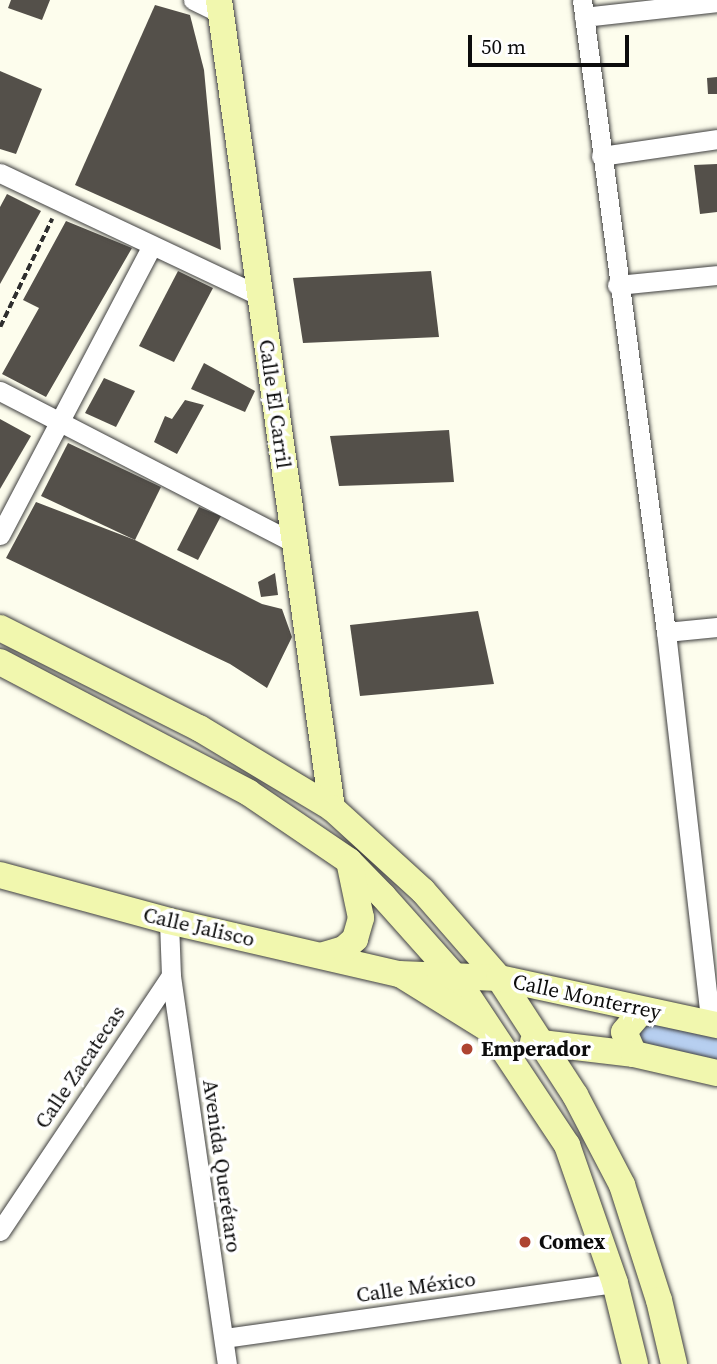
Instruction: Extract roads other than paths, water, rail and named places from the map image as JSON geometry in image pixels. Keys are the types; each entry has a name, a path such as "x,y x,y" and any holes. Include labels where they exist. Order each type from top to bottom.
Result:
{"main road":[{"name":"Calle El Carril","path":"219,6 332,808"},
{"path":"0,628 199,728 332,808 423,891 499,978 575,1095 622,1185 659,1300 674,1364"},
{"path":"0,662 249,793 349,861 456,978 498,1035 567,1145 615,1283 635,1364"},
{"path":"324,956 355,939 361,918 349,861"},
{"name":"Calle Jalisco","path":"0,875 169,921 399,974 456,978"},
{"name":"Calle Jalisco","path":"399,974 498,1035"},
{"name":"Calle Monterrey","path":"456,978 499,978 714,1024"},
{"path":"634,1054 624,1032 640,1013 653,1013"},
{"path":"498,1035 592,1052 634,1054 717,1073"},
{"path":"575,1095 579,1064 592,1052"}],"street":[{"path":"193,0 219,6"},
{"path":"714,1024 666,632 617,285 583,9 717,2"},
{"path":"601,156 717,139"},
{"path":"0,173 260,296"},
{"path":"0,535 152,246"},
{"path":"617,285 717,275"},
{"path":"0,391 295,543"},
{"path":"666,632 717,627"},
{"path":"169,921 171,976"},
{"name":"Calle Zacatecas","path":"0,1231 171,976"},
{"name":"Avenida Querétaro","path":"171,976 227,1364"},
{"name":"Calle México","path":"224,1338 615,1283"}],"waterway":[{"path":"643,1033 717,1050"}],"place":[{"name":"Emperador","path":"467,1049"},
{"name":"Comex","path":"525,1242"}]}
